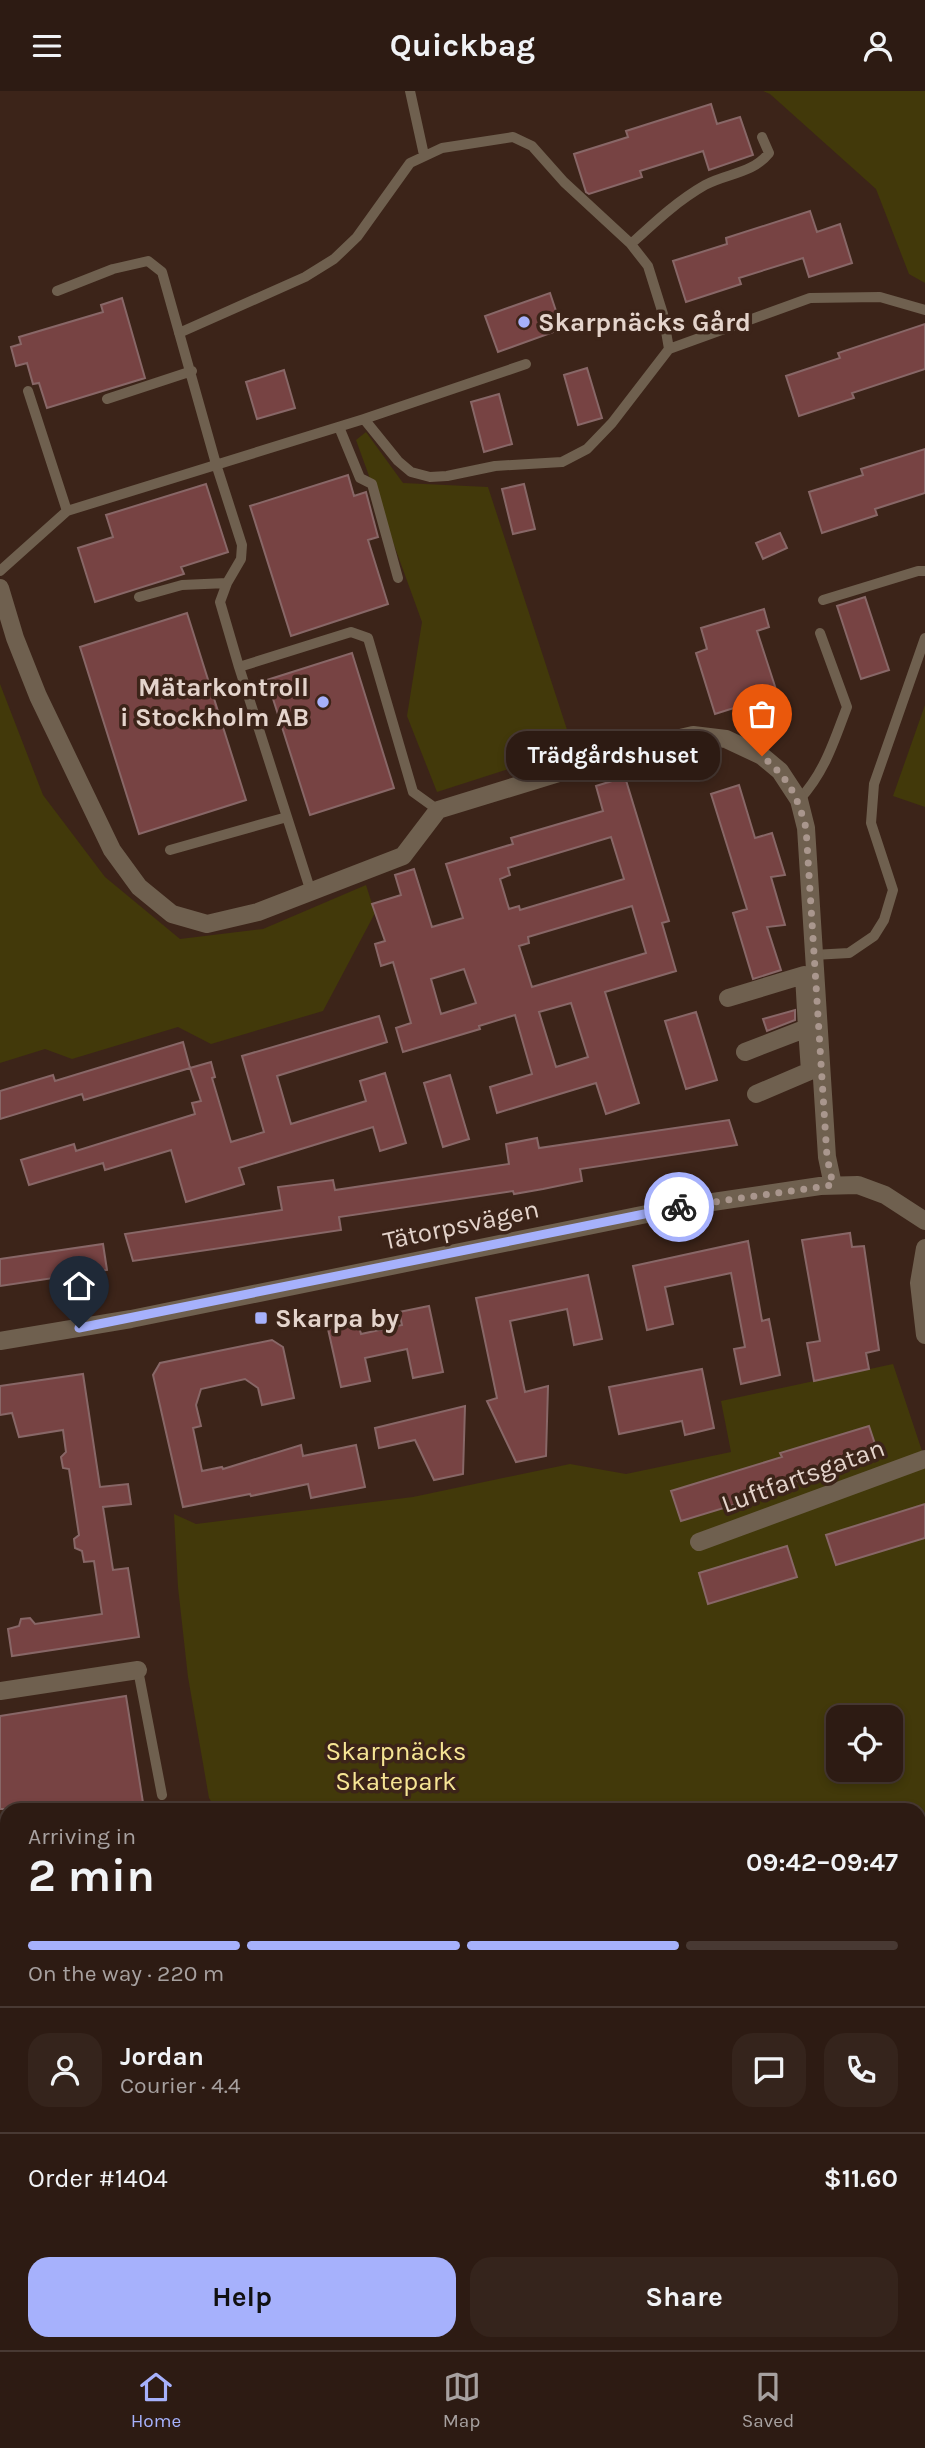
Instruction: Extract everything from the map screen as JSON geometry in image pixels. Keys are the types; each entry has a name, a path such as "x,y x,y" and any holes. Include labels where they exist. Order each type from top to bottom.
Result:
{"street":[{"path":"0,587 15,638 38,697 112,850 139,887 172,914 207,924 258,912 402,856 438,810 650,745 693,735 726,739 762,756 780,771 799,800 806,828 827,1157 833,1185"},
{"path":"728,998 804,975 810,1071 757,1094"},
{"path":"745,1052 807,1028"},
{"name":"Tätorpsvägen","path":"0,1341 131,1319 686,1206 833,1185 858,1185 885,1195 925,1221"},
{"path":"925,1248 919,1283 925,1335"},
{"name":"Luftfartsgatan","path":"699,1542 925,1459"},
{"path":"0,1691 138,1670"}],"lane":[{"path":"410,91 424,155"},
{"path":"179,333 304,278 334,259 356,237 410,163 442,148 513,137 532,146 565,182 631,244 648,266 663,314 669,349"},
{"path":"631,244 672,207 708,184 759,165 769,153 762,137"},
{"path":"57,291 113,269 148,261 162,272 216,464 242,545 241,559 220,602 311,892"},
{"path":"364,419 398,461 411,472 430,477 495,466 562,463 587,449 612,423 669,349 810,298 880,297 925,310"},
{"path":"0,571 67,511 364,419 526,364"},
{"path":"107,400 192,371"},
{"path":"29,391 67,511"},
{"path":"339,426 360,478 372,484 398,578"},
{"path":"823,600 925,571"},
{"path":"139,597 181,585 227,583"},
{"path":"239,667 351,632 368,638 413,792 438,810"},
{"path":"799,800 814,784 825,763 847,707 820,633"},
{"path":"813,955 849,953 874,936 884,920 893,890 871,823 874,784 925,638"},
{"path":"170,850 287,817"},
{"path":"138,1670 162,1795"}],"green space":[{"path":"763,91 925,91 925,283 909,274 876,189 770,94"},
{"path":"366,432 403,483 488,487 573,748 437,792 407,716 422,622 356,440"},
{"path":"0,684 43,795 105,877 180,939 263,929 366,885 375,913 323,1011 211,1044 178,1027 72,1059 45,1049 0,1063"},
{"path":"925,705 925,807 893,796"},
{"name":"Skarpnäcks Skatepark","path":"893,1364 925,1460 925,1803 212,1803 209,1798 188,1677 178,1587 174,1514 196,1524 413,1497 570,1464 626,1474 731,1452 721,1401"}],"building":[{"path":"711,104 717,124 740,117 753,155 709,170 703,151 640,171 642,177 589,194 586,192 574,154 628,137 626,131"},
{"path":"810,211 817,232 840,224 852,263 809,277 803,258 739,278 741,284 686,302 673,261 727,244 726,238"},
{"name":"Skarpnäcks Gård","path":"550,293 562,329 498,352 485,316"},
{"path":"122,298 145,378 47,408 39,383 33,384 27,363 16,366 11,347 21,344 19,337 103,312 101,305"},
{"path":"925,324 925,369 852,393 854,398 799,416 786,376 840,358 838,353"},
{"path":"587,368 602,418 578,425 564,375"},
{"path":"284,370 295,408 257,419 246,382"},
{"path":"499,394 512,444 484,452 471,402"},
{"path":"925,449 925,493 875,509 877,515 822,533 809,492 863,475 861,469"},
{"path":"348,475 354,496 366,492 378,537 368,540 388,604 291,636 250,506"},
{"path":"206,484 228,552 181,567 184,574 95,602 78,548 113,537 106,515"},
{"path":"524,484 535,529 513,534 502,489"},
{"path":"780,533 787,548 763,559 756,543"},
{"path":"865,597 889,670 861,679 837,606"},
{"path":"764,609 769,627 757,631 784,714 743,727 737,707 715,714 696,653 707,649 701,628"},
{"path":"187,613 246,800 139,834 80,647"},
{"path":"352,653 394,788 310,815 267,680"},
{"path":"625,777 669,921 662,923 676,971 605,992 639,1103 606,1114 596,1083 497,1113 490,1087 532,1074 515,1015 479,1026 480,1029 403,1052 396,1028 411,1023 393,962 381,966 375,944 385,941 372,904 401,895 395,875 414,869 432,927 463,918 446,864 513,844 511,838 603,811 596,786","holes":["611,837 624,879 520,910 519,906 509,909 500,879 510,875 508,868","632,906 646,953 532,987 519,946 529,943 528,937","464,969 476,1003 441,1014 431,979","571,1003 588,1057 556,1067 539,1012"]},
{"path":"739,785 755,838 772,833 785,875 771,877 785,925 767,927 781,970 753,979 733,913 747,909 711,794"},
{"path":"795,1010 795,1020 767,1031 763,1019"},
{"path":"696,1012 717,1080 686,1089 665,1021"},
{"path":"379,1016 387,1042 277,1076 291,1124 366,1101 360,1081 385,1073 406,1143 380,1151 373,1127 239,1168 244,1184 186,1202 171,1150 105,1170 103,1163 29,1185 21,1160 74,1144 76,1151 195,1114 192,1103 201,1101 190,1068 211,1062 215,1077 212,1078 231,1142 264,1132 242,1056"},
{"path":"183,1042 190,1068 84,1100 82,1094 0,1119 0,1091 53,1075 55,1081"},
{"path":"450,1075 469,1139 443,1147 424,1083"},
{"path":"729,1120 737,1145 580,1169 582,1181 543,1189 339,1217 341,1230 133,1261 125,1234 282,1210 278,1187 333,1180 335,1190 509,1164 506,1144 537,1138 539,1148"},
{"path":"850,1233 852,1247 864,1246 879,1350 866,1353 869,1369 814,1381 807,1343 820,1341 802,1240"},
{"path":"748,1241 762,1321 769,1319 780,1375 741,1384 734,1349 745,1347 731,1273 665,1287 673,1324 647,1330 633,1266"},
{"path":"103,1244 107,1270 0,1286 0,1259"},
{"path":"588,1275 602,1339 574,1345 567,1309 510,1321 525,1392 548,1386 546,1456 516,1462 487,1401 497,1398 476,1298"},
{"path":"429,1306 443,1372 413,1378 407,1349 365,1358 370,1381 341,1387 328,1329 358,1323 361,1334 402,1325 399,1312"},
{"path":"272,1340 283,1347 294,1398 262,1405 258,1388 245,1379 201,1389 196,1405 201,1426 193,1428 202,1471 223,1469 301,1445 303,1456 356,1445 365,1487 311,1498 308,1484 183,1507 153,1375 160,1363"},
{"path":"702,1369 714,1428 685,1435 682,1421 619,1434 609,1387"},
{"path":"83,1374 100,1487 128,1484 131,1504 103,1507 113,1570 128,1568 139,1637 12,1656 8,1629 19,1626 21,1619 30,1618 35,1624 102,1614 94,1561 84,1562 82,1551 75,1548 74,1539 79,1535 69,1469 63,1468 61,1457 66,1452 63,1430 19,1437 12,1413 0,1415 0,1386"},
{"path":"465,1406 463,1474 434,1480 415,1440 379,1448 375,1428"},
{"path":"869,1426 879,1456 769,1490 770,1494 681,1521 671,1491 782,1457 780,1453"},
{"path":"925,1504 925,1538 836,1565 826,1535"},
{"path":"787,1546 797,1577 708,1604 699,1573"},
{"path":"126,1696 143,1803 0,1803 0,1716"}],"way so far":[{"path":"679,1207 833,1185 827,1157 806,828 799,800 780,771 762,756"}],"place":[{"name":"Skarpnäcks Gård","path":"524,322"},
{"name":"Mätarkontroll i Stockholm AB","path":"323,702"},
{"name":"Trädgårdshuset","path":"762,756"},
{"name":"Skarpa by","path":"261,1318"}],"route":[{"path":"79,1328 679,1207"}]}
